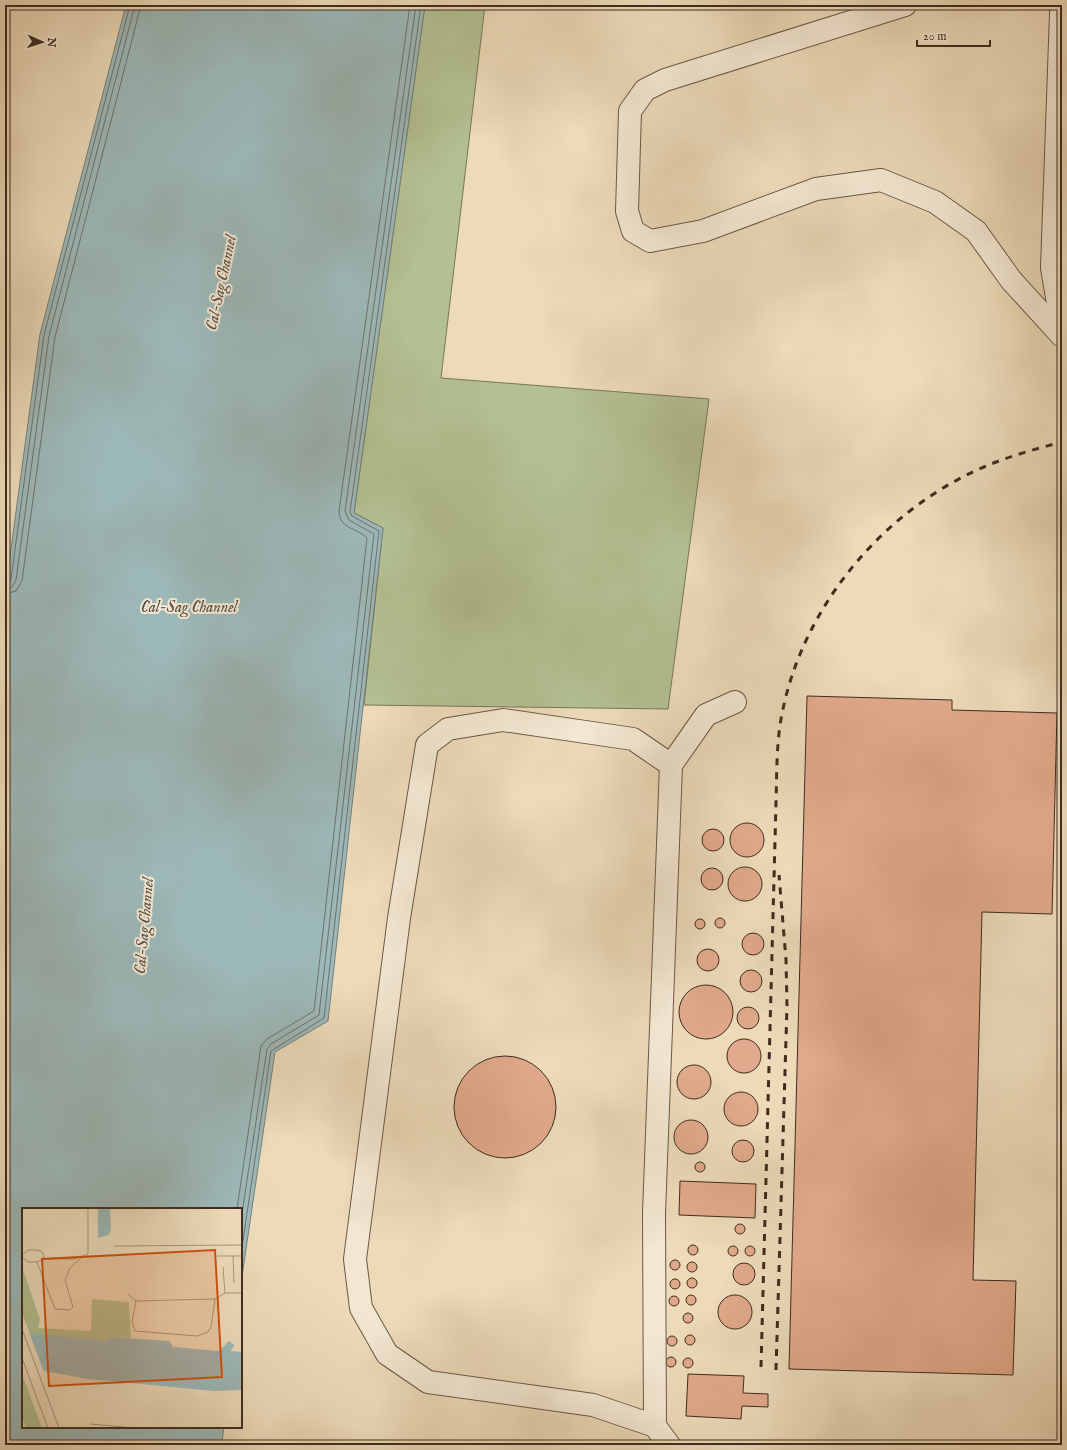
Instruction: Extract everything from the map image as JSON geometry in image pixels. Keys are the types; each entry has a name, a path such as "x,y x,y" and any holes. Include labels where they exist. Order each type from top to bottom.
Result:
{"lane":[{"path":"905,5 665,80 645,90 630,111 627,211 633,231 650,241 704,231 816,189 881,180 935,202 976,231 1011,280 1062,336"},
{"path":"1061,10 1052,268 1062,327"},
{"path":"655,1426 654,1213 671,765 706,715 735,702"},
{"path":"669,1445 655,1426 593,1405 428,1382 387,1354 361,1308 355,1259 399,918 427,745 448,729 503,720 633,739 671,765"}],"green space":[{"path":"425,5 485,5 441,378 709,399 668,709 364,705 383,528 354,513"}],"water":[{"name":"Cal-Sag Channel","path":"126,5 425,5 354,513 383,528 328,1021 275,1052 242,1276 242,1208 22,1208 22,1428 224,1428 222,1441 226,1445 5,1445 5,593 40,334"}],"building":[{"path":"807,696 952,700 952,710 1057,713 1052,914 982,912 973,1280 1016,1281 1013,1375 789,1369"},
{"path":"747,823 759,828 764,840 759,852 747,857 735,852 730,840 735,828"},
{"path":"713,829 717,830 723,836 723,844 717,850 713,851 709,850 703,844 702,840 703,836 709,830"},
{"path":"745,867 751,868 757,872 761,878 761,890 757,896 751,900 745,901 739,900 733,896 729,890 728,884 729,878 733,872 739,868"},
{"path":"712,868 716,869 722,875 722,883 716,889 712,890 708,889 702,883 701,879 702,875 708,869"},
{"path":"718,918 722,918 725,923 722,928 718,928 715,925 715,921"},
{"path":"698,919 702,919 705,924 702,929 698,929 695,926 695,922"},
{"path":"753,933 761,936 764,944 761,952 753,955 745,952 742,944 745,936"},
{"path":"708,949 712,950 718,956 718,964 712,970 708,971 704,970 698,964 697,960 698,956 704,950"},
{"path":"751,970 755,971 761,977 761,985 755,991 751,992 747,991 741,985 740,981 741,977 747,971"},
{"path":"706,985 716,987 725,993 731,1002 733,1012 731,1022 725,1031 716,1037 706,1039 696,1037 687,1031 681,1022 679,1012 681,1002 687,993 696,987"},
{"path":"748,1007 756,1010 759,1018 756,1026 748,1029 740,1026 737,1018 740,1010"},
{"path":"741,1039 747,1039 756,1044 760,1050 760,1062 756,1068 747,1073 741,1073 732,1068 727,1059 727,1053 732,1044"},
{"path":"505,1056 524,1060 541,1071 552,1088 556,1107 552,1126 541,1143 524,1154 505,1158 486,1154 469,1143 458,1126 454,1107 458,1088 469,1071 486,1060"},
{"path":"694,1065 706,1070 711,1082 706,1094 694,1099 682,1094 677,1082 682,1070"},
{"path":"738,1092 744,1092 753,1097 757,1103 757,1115 753,1121 744,1126 738,1126 729,1121 724,1112 724,1106 729,1097"},
{"path":"691,1120 703,1125 708,1137 703,1149 691,1154 679,1149 674,1137 679,1125"},
{"path":"743,1140 747,1141 753,1147 753,1155 747,1161 743,1162 739,1161 733,1155 732,1151 733,1147 739,1141"},
{"path":"698,1162 702,1162 705,1167 702,1172 698,1172 695,1169 695,1165"},
{"path":"680,1181 756,1184 755,1218 679,1215"},
{"path":"738,1224 742,1224 744,1225 744,1233 738,1234 735,1231 735,1227"},
{"path":"691,1245 695,1245 697,1246 697,1254 691,1255 688,1252 688,1248"},
{"path":"731,1246 735,1246 738,1251 735,1256 731,1256 728,1253 728,1249"},
{"path":"748,1246 752,1246 754,1247 754,1255 748,1256 745,1253 745,1249"},
{"path":"673,1260 677,1260 679,1261 679,1269 673,1270 670,1267 670,1263"},
{"path":"690,1262 694,1262 696,1263 696,1271 690,1272 687,1269 687,1265"},
{"path":"744,1263 752,1266 755,1274 752,1282 744,1285 736,1282 733,1274 736,1266"},
{"path":"690,1278 694,1278 696,1279 696,1287 690,1288 687,1285 687,1281"},
{"path":"673,1279 677,1279 679,1280 679,1288 673,1289 670,1286 670,1282"},
{"path":"689,1295 693,1295 695,1296 695,1304 689,1305 686,1302 686,1298"},
{"path":"735,1295 747,1300 752,1312 747,1324 735,1329 723,1324 718,1312 723,1300"},
{"path":"672,1296 676,1296 679,1301 676,1306 672,1306 669,1303 669,1299"},
{"path":"686,1313 690,1313 692,1314 692,1322 686,1323 683,1320 683,1316"},
{"path":"688,1335 692,1335 695,1340 692,1345 688,1345 685,1342 685,1338"},
{"path":"670,1336 674,1336 677,1341 674,1346 670,1346 667,1343 667,1339"},
{"path":"669,1357 673,1357 675,1358 675,1366 669,1367 666,1364 666,1360"},
{"path":"686,1358 690,1358 693,1363 690,1368 686,1368 683,1365 683,1361"},
{"path":"688,1374 744,1376 743,1393 768,1394 768,1407 742,1406 741,1419 686,1416"}],"railway":[{"path":"761,1367 777,756 783,709 794,670 810,633 830,597 855,564 883,534 914,508 948,485 993,463 1062,442"},
{"path":"776,1370 787,1006 786,960 779,875"}]}
